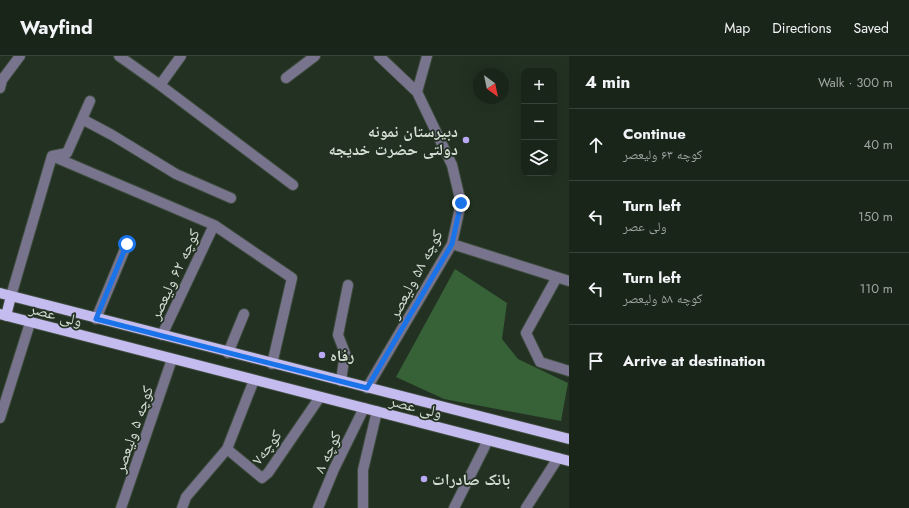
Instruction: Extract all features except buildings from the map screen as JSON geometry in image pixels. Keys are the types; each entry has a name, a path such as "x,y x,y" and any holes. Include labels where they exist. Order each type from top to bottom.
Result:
{"main road":[{"name":"ولی عصر","path":"0,293 228,353 569,439"},
{"path":"3,315 11,296"},
{"name":"ولی عصر","path":"3,315 569,461"}],"street":[{"path":"0,88 2,80 20,56"},
{"path":"119,56 293,185"},
{"path":"160,85 181,56"},
{"path":"286,78 315,56"},
{"path":"379,56 417,92 426,56"},
{"name":"کوچه ۵۸ ولیعصر","path":"367,388 452,244 461,203 452,165 417,92"},
{"path":"52,156 67,153 90,101"},
{"path":"82,120 112,135 176,174 231,198"},
{"path":"52,156 214,225 292,278 272,364"},
{"path":"11,296 52,156"},
{"name":"کوچه ۶۲ ولیعصر","path":"162,335 214,225"},
{"path":"96,319 127,244"},
{"path":"452,244 569,281"},
{"path":"557,277 526,333 540,362 569,371"},
{"path":"341,381 345,353 338,335 348,285"},
{"path":"228,353 244,314"},
{"path":"0,418 4,391 30,322"},
{"name":"کوچه ۵ ولیعصر","path":"121,508 172,359"},
{"path":"182,508 186,498 227,449 254,380"},
{"name":"کوچه۷","path":"227,449 262,478 268,473 320,397"},
{"name":"کوچه ۸","path":"318,508 334,469 364,408"},
{"path":"364,508 363,470 377,411"},
{"path":"454,508 488,440"},
{"path":"526,508 558,458"}],"green space":[{"path":"455,269 507,303 502,339 518,359 568,383 561,421 444,399 396,377"}],"place":[{"name":"دبیرستان نمونه دولتی حضرت خدیجه","path":"466,140"},
{"name":"رفاه","path":"322,355"},
{"name":"بانک صادرات","path":"424,479"}],"route":[{"path":"127,244 96,319 367,388 452,244 461,203"}]}
